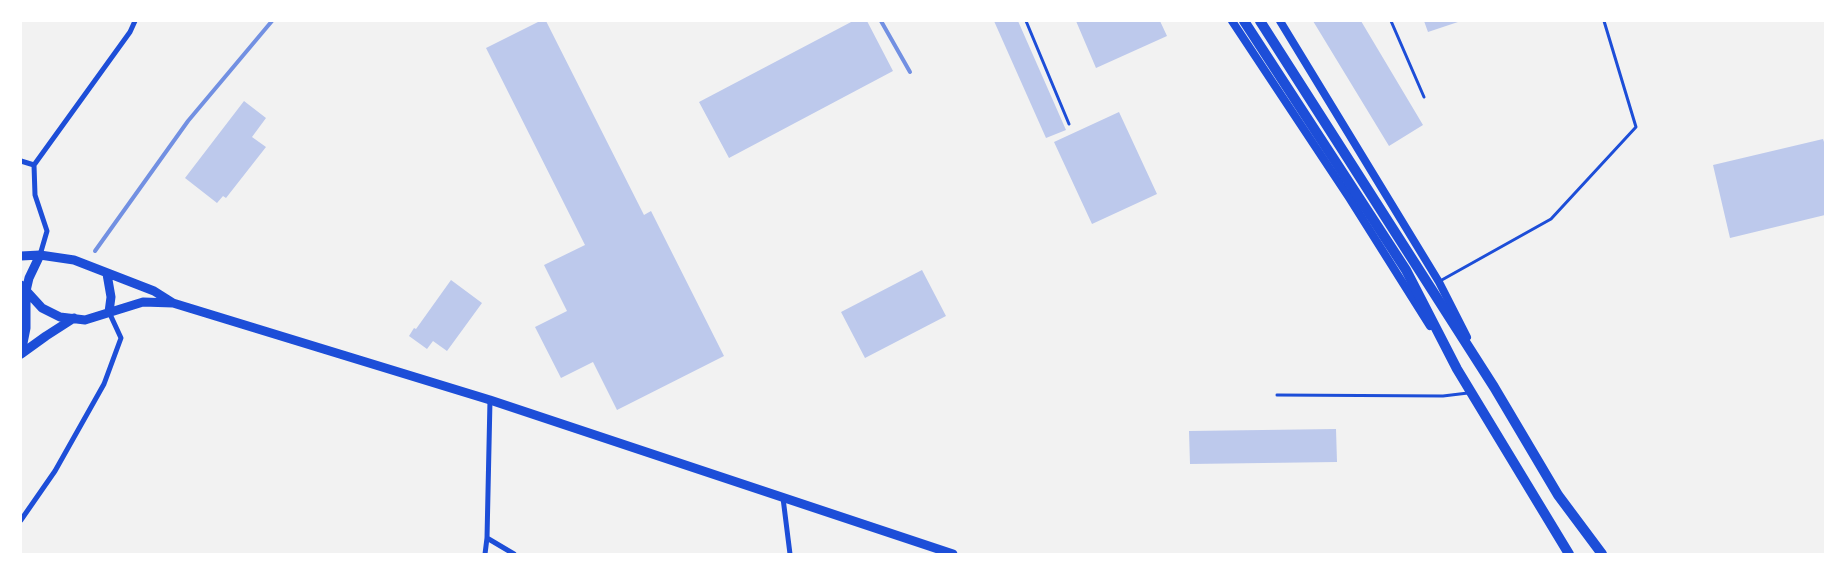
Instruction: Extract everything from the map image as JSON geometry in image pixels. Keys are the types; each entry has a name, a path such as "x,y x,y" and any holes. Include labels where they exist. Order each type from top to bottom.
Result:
{"highway":[{"path":"1244,21 1406,270 1456,369 1570,554"},
{"path":"1260,21 1494,388 1558,495 1602,554"}],"main road":[{"path":"21,256 74,260 154,291 173,303"},
{"path":"21,354 26,328 24,288 40,256"},
{"path":"107,274 111,297 109,312"},
{"path":"24,288 42,308 60,317 85,320 143,302 173,303 490,400 953,554"},
{"path":"21,354 74,318"}],"street":[{"path":"40,256 47,231 36,195 34,165 130,32 135,21"},
{"path":"1232,21 1399,275 1456,369"},
{"path":"1280,21 1439,282 1494,388"},
{"path":"21,161 34,165"},
{"path":"21,520 55,471 104,384 121,338 109,312"},
{"path":"485,554 490,400"},
{"path":"783,498 790,553"},
{"path":"487,538 514,554"}],"lane":[{"path":"1026,21 1069,124"},
{"path":"1391,21 1424,97"},
{"path":"1439,282 1550,219 1636,127 1604,21"},
{"path":"1277,395 1443,396 1471,392"}],"building":[{"path":"540,21 546,21 644,215 651,211 724,356 617,410 593,362 561,378 535,327 567,311 544,265 585,245 486,48"},
{"path":"853,21 867,21 893,71 729,158 699,102"},
{"path":"994,21 1018,21 1066,130 1046,138"},
{"path":"1076,21 1160,21 1167,36 1096,68"},
{"path":"1313,21 1361,21 1423,125 1389,146"},
{"path":"1424,21 1458,21 1458,22 1428,32"},
{"path":"244,101 266,118 252,137 266,147 226,198 223,196 217,203 185,178"},
{"path":"1119,112 1157,194 1092,224 1054,142"},
{"path":"1823,139 1825,145 1825,215 1730,238 1713,165"},
{"path":"922,270 946,316 865,358 841,312"},
{"path":"451,280 482,303 447,351 433,341 427,349 409,336"},
{"path":"1336,429 1337,462 1190,464 1189,431"}],"railway":[{"path":"95,251 188,121 272,21"},
{"path":"881,21 910,72"}]}
